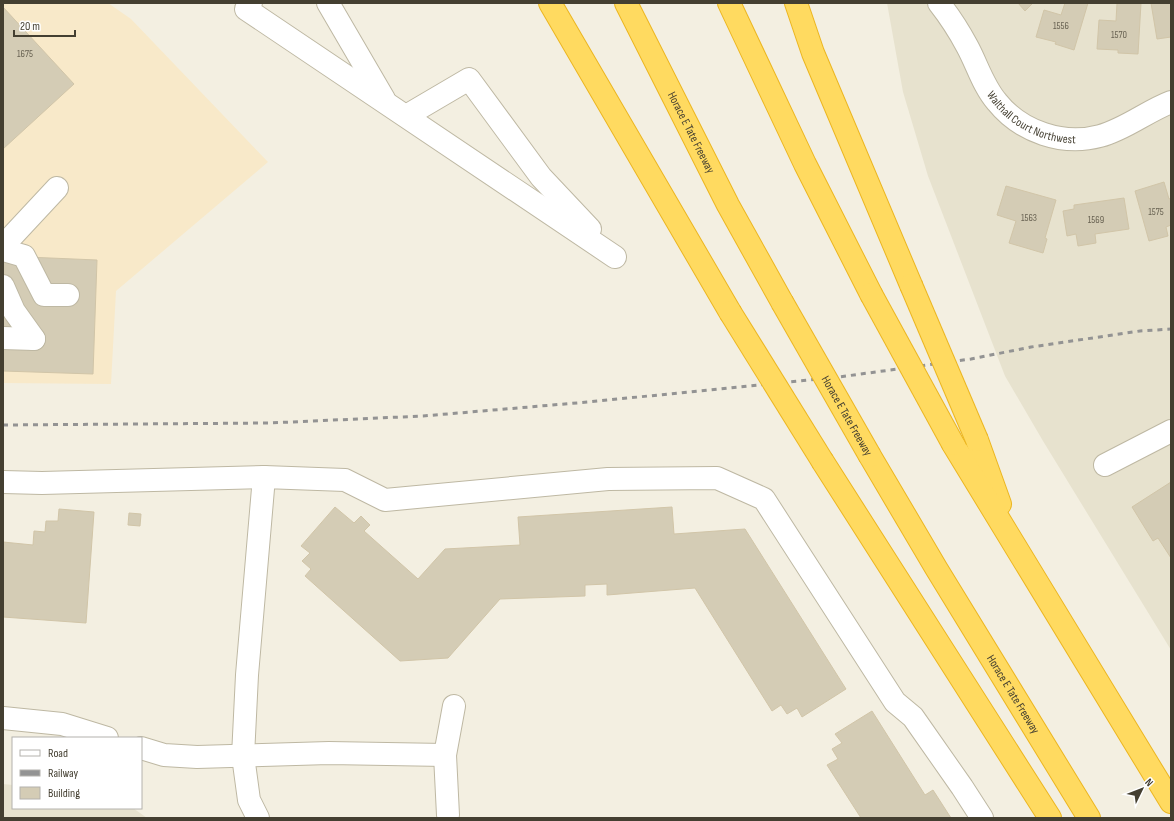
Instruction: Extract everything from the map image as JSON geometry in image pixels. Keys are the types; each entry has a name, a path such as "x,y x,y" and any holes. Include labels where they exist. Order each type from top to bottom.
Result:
{"highway":[{"path":"550,3 730,312 823,462 1050,818"},
{"path":"565,3 614,113"},
{"name":"Horace E Tate Freeway","path":"626,3 728,205 782,302 870,456 944,581 1089,818"},
{"path":"729,3 805,164 871,294 953,444 1171,802"},
{"path":"796,3 813,53 977,440 1018,552"}],"street":[{"path":"251,3 246,9 615,256 541,177 469,79 406,116"},
{"path":"328,3 387,104"},
{"name":"Walthall Court Northwest","path":"939,3 953,21 968,46 986,87 996,102 1008,114 1024,126 1042,134 1059,138 1082,139 1101,136 1121,128 1171,102"},
{"path":"3,246 57,188"},
{"path":"3,250 24,256 44,295 68,295"},
{"path":"3,286 14,311 34,339 3,338"},
{"path":"1105,465 1171,431"},
{"path":"3,482 42,484 264,477 345,480 385,500 608,479 717,478 764,499 895,702 913,717 982,818"},
{"path":"258,818 249,800 243,756 247,675 264,477"},
{"path":"448,815 445,755 454,706"},
{"path":"3,718 62,724 105,737"},
{"path":"142,748 164,756 198,757 329,753 445,755"}],"shaded area":[{"path":"3,3 108,3 131,19 268,162 116,291 111,384 3,383"},
{"path":"887,3 1171,3 1171,650 1005,376 928,176 903,92"},
{"path":"3,784 12,785 12,809 134,809 147,818 3,818"}],"building":[{"path":"1018,3 1033,3 1025,11"},
{"path":"1065,3 1088,3 1074,50 1055,44 1056,42 1036,37 1044,10 1061,15"},
{"path":"1117,3 1141,3 1138,54 1118,53 1118,50 1097,49 1099,20 1116,21"},
{"path":"1151,3 1171,3 1171,37 1157,39"},
{"path":"3,7 74,84 3,149"},
{"path":"1164,182 1169,199 1171,198 1171,225 1166,227 1168,236 1149,241 1135,191"},
{"path":"1006,186 1056,200 1045,238 1047,239 1043,253 1009,243 1016,221 997,215"},
{"path":"1124,198 1129,229 1095,234 1096,243 1078,246 1076,234 1067,236 1063,211 1074,209 1074,205"},
{"path":"3,256 97,260 93,374 3,371"},
{"path":"1171,482 1171,558 1158,538 1153,541 1132,507"},
{"path":"335,507 354,523 361,516 370,525 364,531 418,579 445,549 520,545 518,517 672,507 674,534 745,529 846,689 802,717 797,708 787,714 781,705 772,711 695,588 607,595 607,584 585,585 585,596 500,599 448,658 400,661 305,576 311,569 302,561 310,553 301,546"},
{"path":"59,509 94,512 86,623 3,617 3,542 33,545 34,531 45,532 46,521 58,521"},
{"path":"129,513 141,514 140,526 128,525"},
{"path":"872,711 925,795 933,790 951,818 861,818 827,765 838,759 832,749 842,743 835,734"}],"railway":[{"path":"3,425 269,423 423,416 588,402 839,377 971,359 1031,347 1140,331 1171,329"}]}
